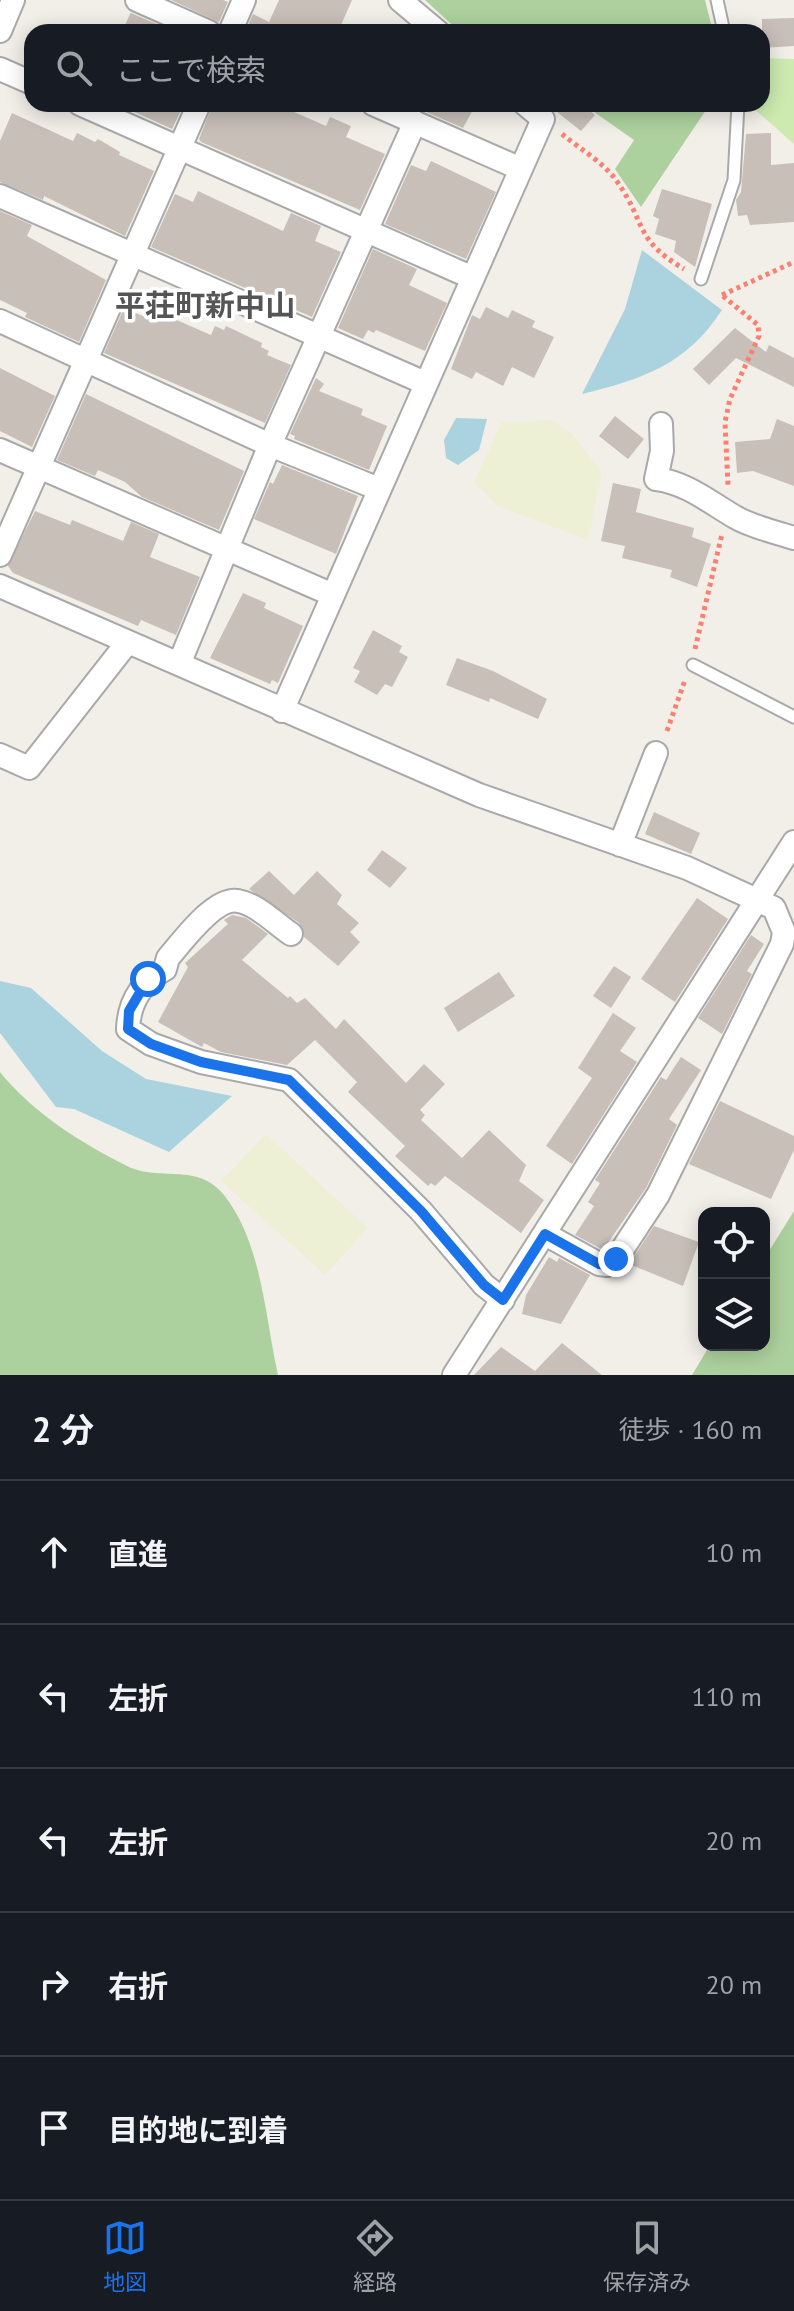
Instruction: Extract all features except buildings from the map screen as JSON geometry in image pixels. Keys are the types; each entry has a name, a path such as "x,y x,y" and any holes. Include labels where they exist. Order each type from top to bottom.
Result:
{"street":[{"path":"0,31 13,0"},
{"path":"137,0 191,24"},
{"path":"234,24 244,0"},
{"path":"400,0 428,24"},
{"path":"0,69 24,80"},
{"path":"98,112 473,278"},
{"path":"0,555 196,112"},
{"path":"392,112 521,169"},
{"path":"282,711 543,119 535,112"},
{"path":"179,664 270,445 415,122"},
{"path":"0,196 425,383"},
{"path":"0,321 270,445 379,489"},
{"path":"661,424 662,451 656,479 666,480 717,504 735,518 794,538"},
{"path":"0,450 333,595"},
{"path":"0,586 479,795 620,845 760,899 774,908 784,932 782,944 658,1195 635,1232 607,1265 599,1264 545,1234"},
{"path":"0,755 29,768 127,643"},
{"path":"620,845 656,753"},
{"path":"454,1375 794,842"},
{"path":"291,934 236,900 221,904 168,958 165,969 148,979 129,1011 128,1029 151,1044 201,1062 289,1080 421,1211 484,1285 503,1300"}],"lane":[{"path":"717,0 722,24"},
{"path":"701,279 734,180 738,112"},
{"path":"693,665 794,717"}],"path":[{"path":"543,119 617,181 648,243 659,254 723,296 794,262"}],"green space":[{"path":"425,0 705,0 711,24 451,24"},
{"path":"770,58 794,59 794,144 758,112 770,112"},
{"path":"594,112 705,112 641,207 615,169 634,140"},
{"path":"552,420 572,434 602,472 588,540 497,506 474,482 502,422"},
{"path":"0,1072 42,1113 110,1157 139,1170 202,1179 224,1195 247,1235 254,1258 278,1375 0,1375"},
{"path":"266,1134 368,1228 325,1275 221,1181"},
{"path":"794,1211 794,1375 692,1375 706,1351 770,1351 770,1249"}],"water":[{"path":"642,250 722,310 694,344 678,357 644,375 582,394 625,309"},
{"path":"456,418 487,419 479,450 458,465 446,458 444,440"},
{"path":"0,981 31,988 102,1051 146,1079 232,1096 169,1152 74,1109 56,1107 0,1033"}],"district":[{"name":"平荘町新中山","path":"205,304"}],"route":[{"path":"148,979 129,1011 128,1029 151,1044 201,1062 276,1080 289,1080 421,1211 484,1285 503,1300 545,1234 599,1264 607,1265 616,1259"}]}
